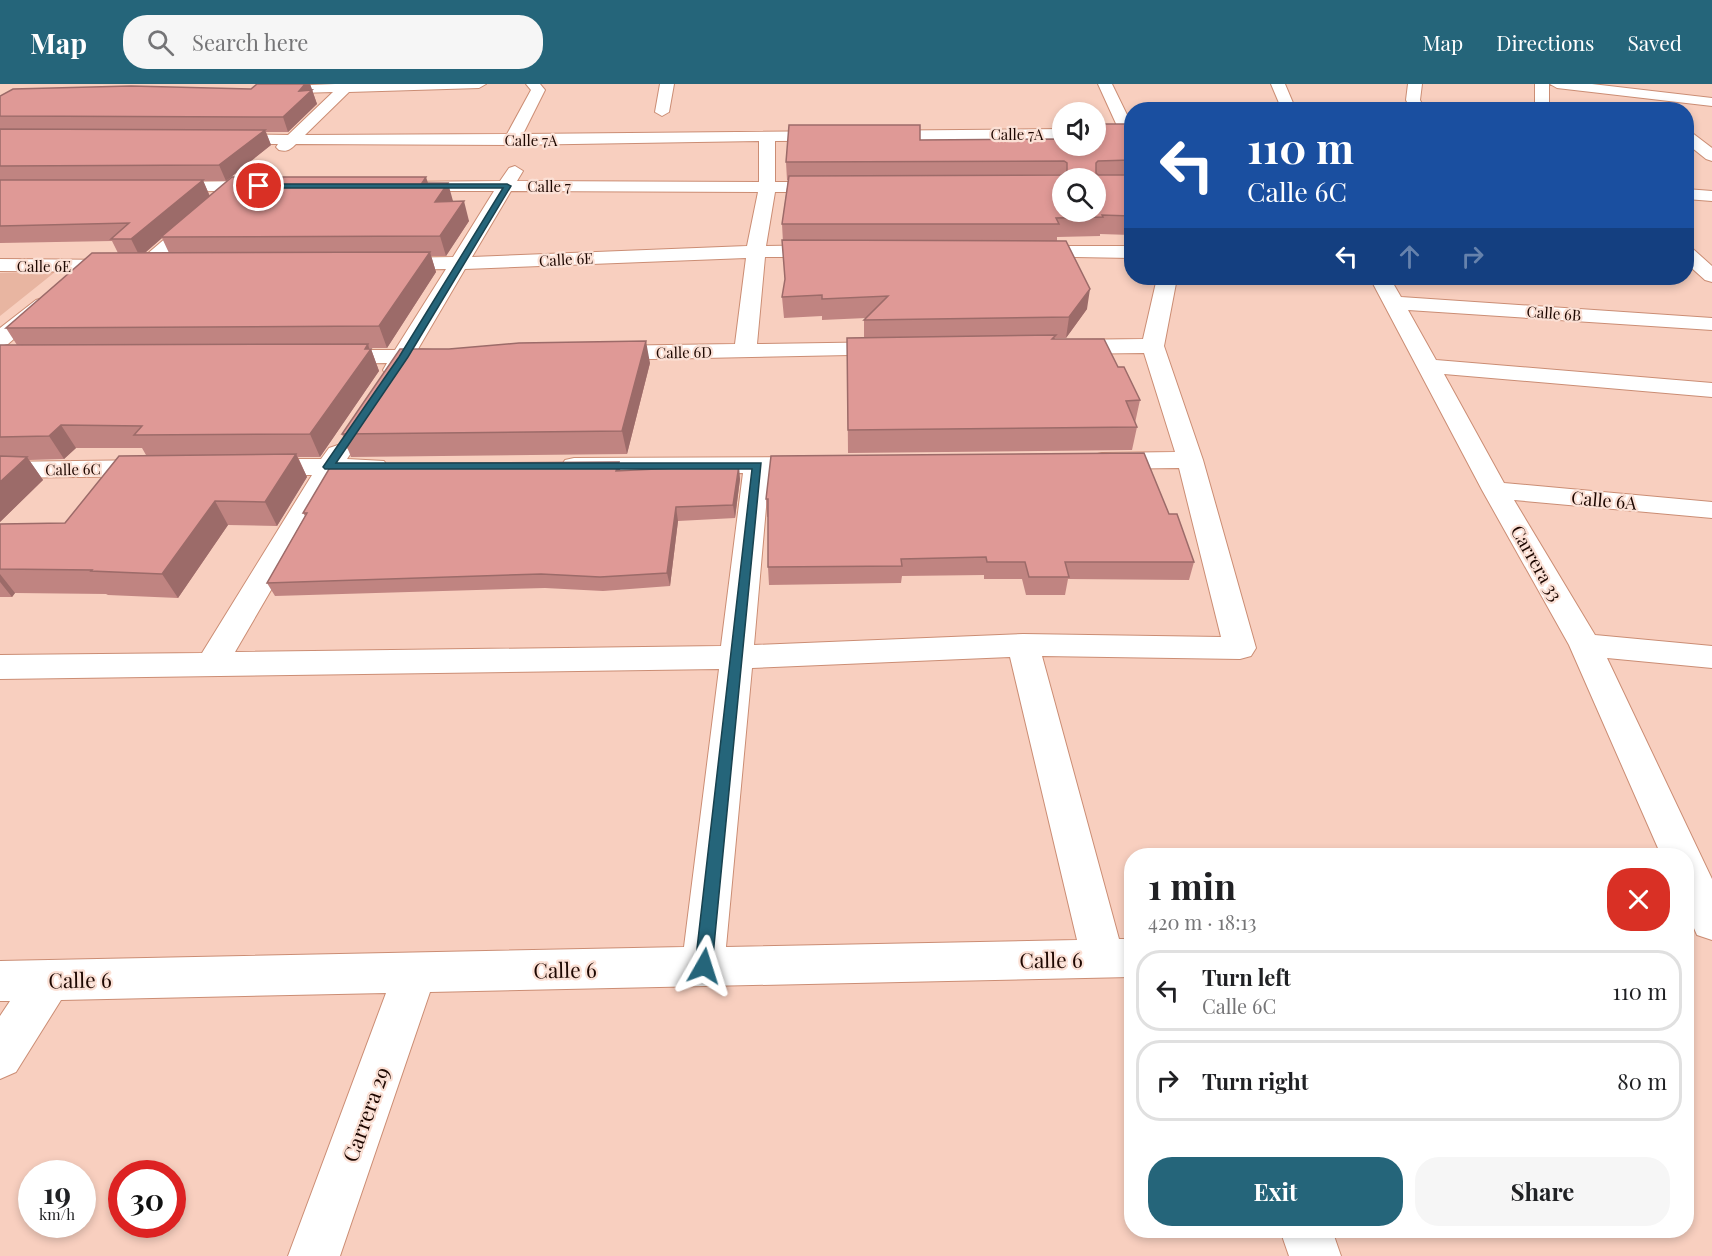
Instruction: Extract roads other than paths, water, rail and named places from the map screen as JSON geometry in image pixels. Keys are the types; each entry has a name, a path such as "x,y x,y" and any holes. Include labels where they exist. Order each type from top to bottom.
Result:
{"street":[{"path":"266,88 479,84"},
{"path":"385,384 507,186 538,90 533,84"},
{"path":"662,112 667,84"},
{"path":"1105,84 1124,123"},
{"path":"1278,84 1286,102"},
{"path":"1414,84 1414,102"},
{"path":"1542,84 1542,102"},
{"path":"1557,84 1712,102"},
{"path":"269,159 294,139 346,87"},
{"name":"Calle 7A","path":"212,138 522,140 767,135 1052,134"},
{"path":"1106,134 1124,135"},
{"path":"745,351 756,251 767,188 767,135"},
{"path":"1694,141 1712,156"},
{"path":"146,265 253,173"},
{"path":"142,187 284,186"},
{"name":"Calle 7","path":"390,186 849,187"},
{"path":"1694,195 1712,196"},
{"name":"Calle 6E","path":"366,264 458,264 756,251 850,251"},
{"path":"1014,252 1124,252"},
{"path":"1694,260 1712,276"},
{"name":"Calle 6E","path":"0,266 169,265"},
{"path":"0,339 90,266"},
{"path":"0,667 738,657 1023,645 1240,648 1190,460 1153,346 1166,285"},
{"name":"Carrera 33","path":"1384,285 1495,490 1585,645 1678,848"},
{"name":"Calle 6B","path":"1395,303 1712,324"},
{"path":"1045,347 1153,346"},
{"name":"Calle 6D","path":"580,354 913,349"},
{"path":"308,357 462,356"},
{"path":"1426,366 1712,390"},
{"path":"211,665 329,467 354,430"},
{"path":"1073,462 1190,460"},
{"path":"555,466 839,464"},
{"path":"704,966 757,465"},
{"path":"235,468 400,466"},
{"name":"Calle 6C","path":"0,470 176,468"},
{"name":"Calle 6A","path":"1495,490 1712,510"},
{"path":"1023,645 1117,958"},
{"path":"1585,645 1712,657"},
{"path":"1694,889 1705,921"},
{"name":"Calle 6","path":"0,981 1117,958"},
{"name":"Carrera 29","path":"314,1256 416,971"},
{"path":"0,1056 49,980"},
{"path":"1309,1238 1315,1256"}]}
